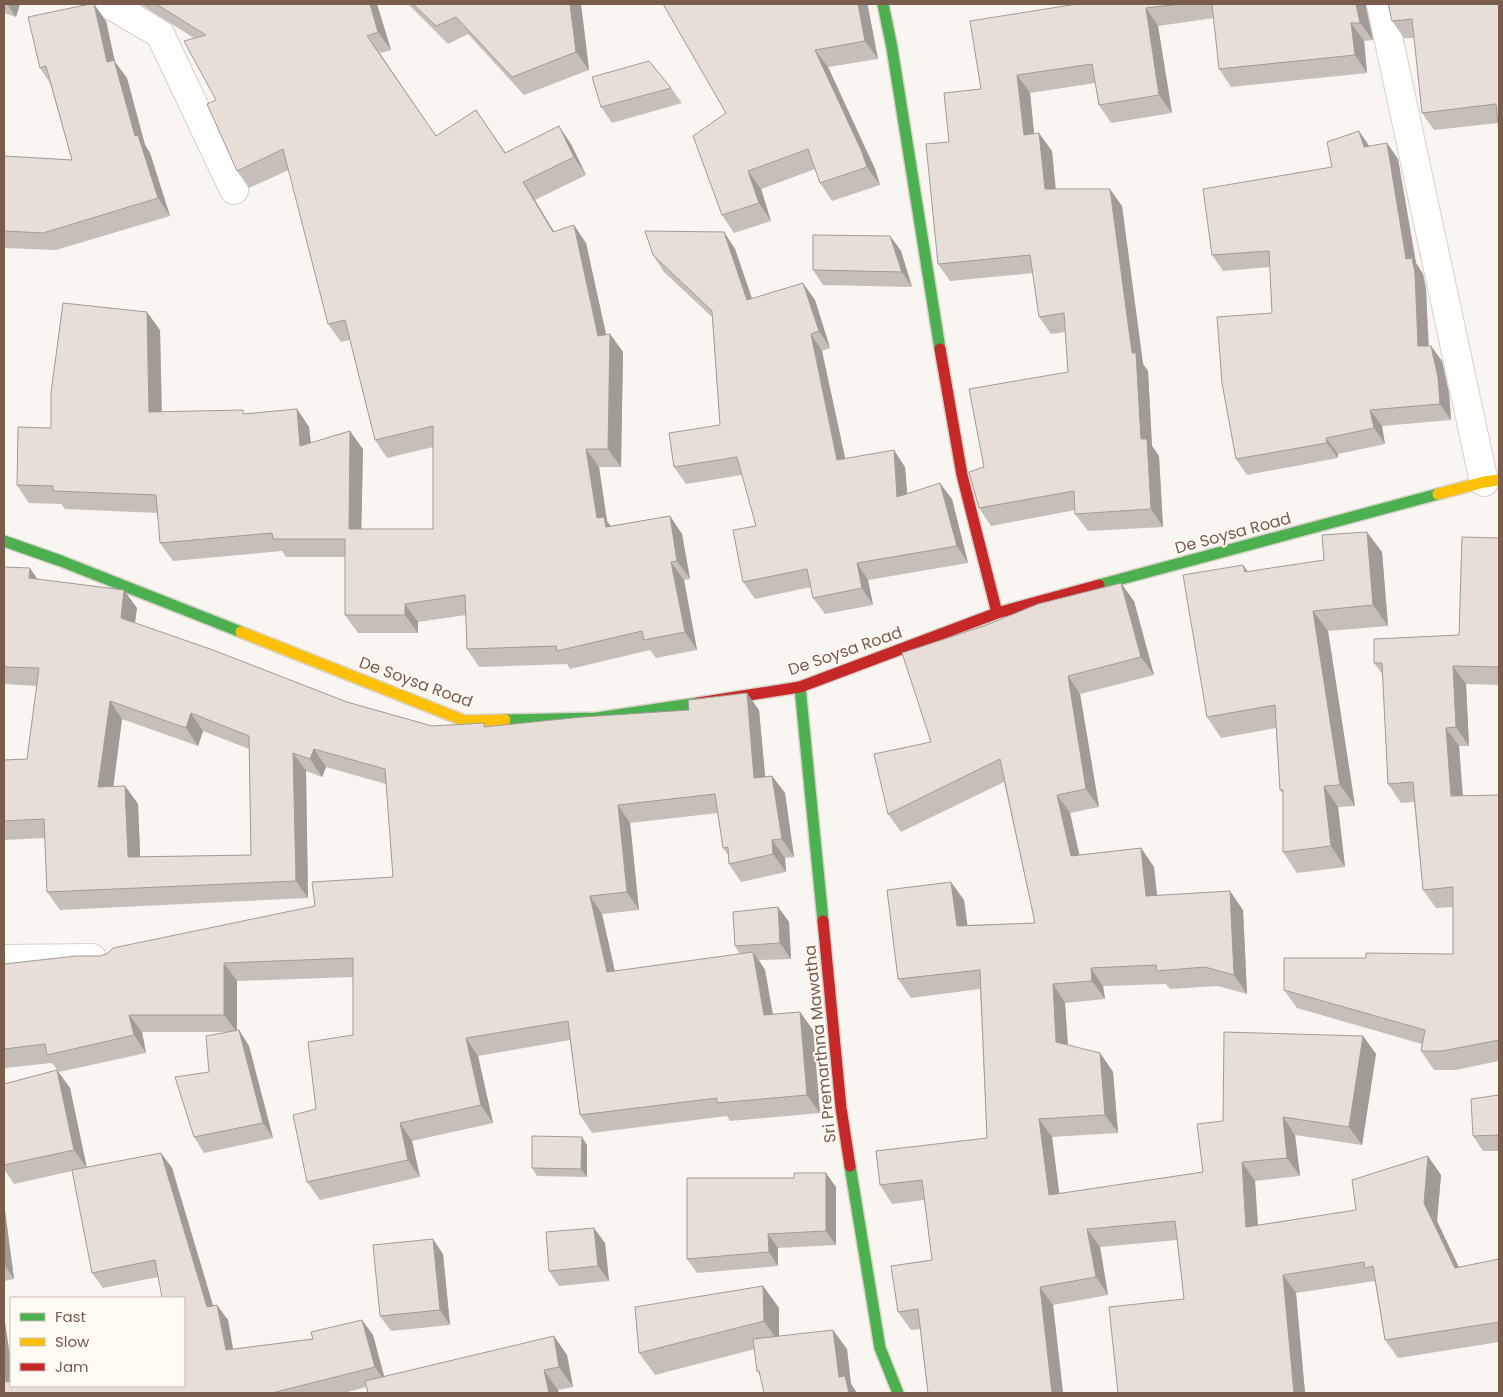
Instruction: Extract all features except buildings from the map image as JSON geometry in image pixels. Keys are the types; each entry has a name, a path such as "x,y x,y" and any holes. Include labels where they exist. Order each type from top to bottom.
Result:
{"main road":[{"path":"883,4 892,48 934,315 962,475 997,613"},
{"name":"De Soysa Road","path":"4,541 61,561 465,721 597,718 800,687 997,613 1492,481"},
{"name":"Sri Premarthna Mawatha","path":"800,687 841,1108 880,1348 898,1393"}],"street":[{"path":"110,4 160,34 234,190"},
{"path":"1381,4 1492,481"},
{"path":"4,959 112,958"}],"traffic: fast":[{"path":"883,4 892,48 940,349"},
{"path":"1099,585 1438,494"},
{"path":"4,541 61,561 241,632"},
{"path":"800,687 823,921"},
{"path":"505,720 597,718 698,703"},
{"path":"850,1166 880,1348 898,1393"}],"traffic: slow":[{"path":"1438,494 1499,480"},
{"path":"241,632 465,721 505,720"}],"traffic: jam":[{"path":"940,349 962,475 997,613"},
{"path":"698,703 800,687 997,613 1099,585"},
{"path":"823,921 841,1108 850,1166"}]}
